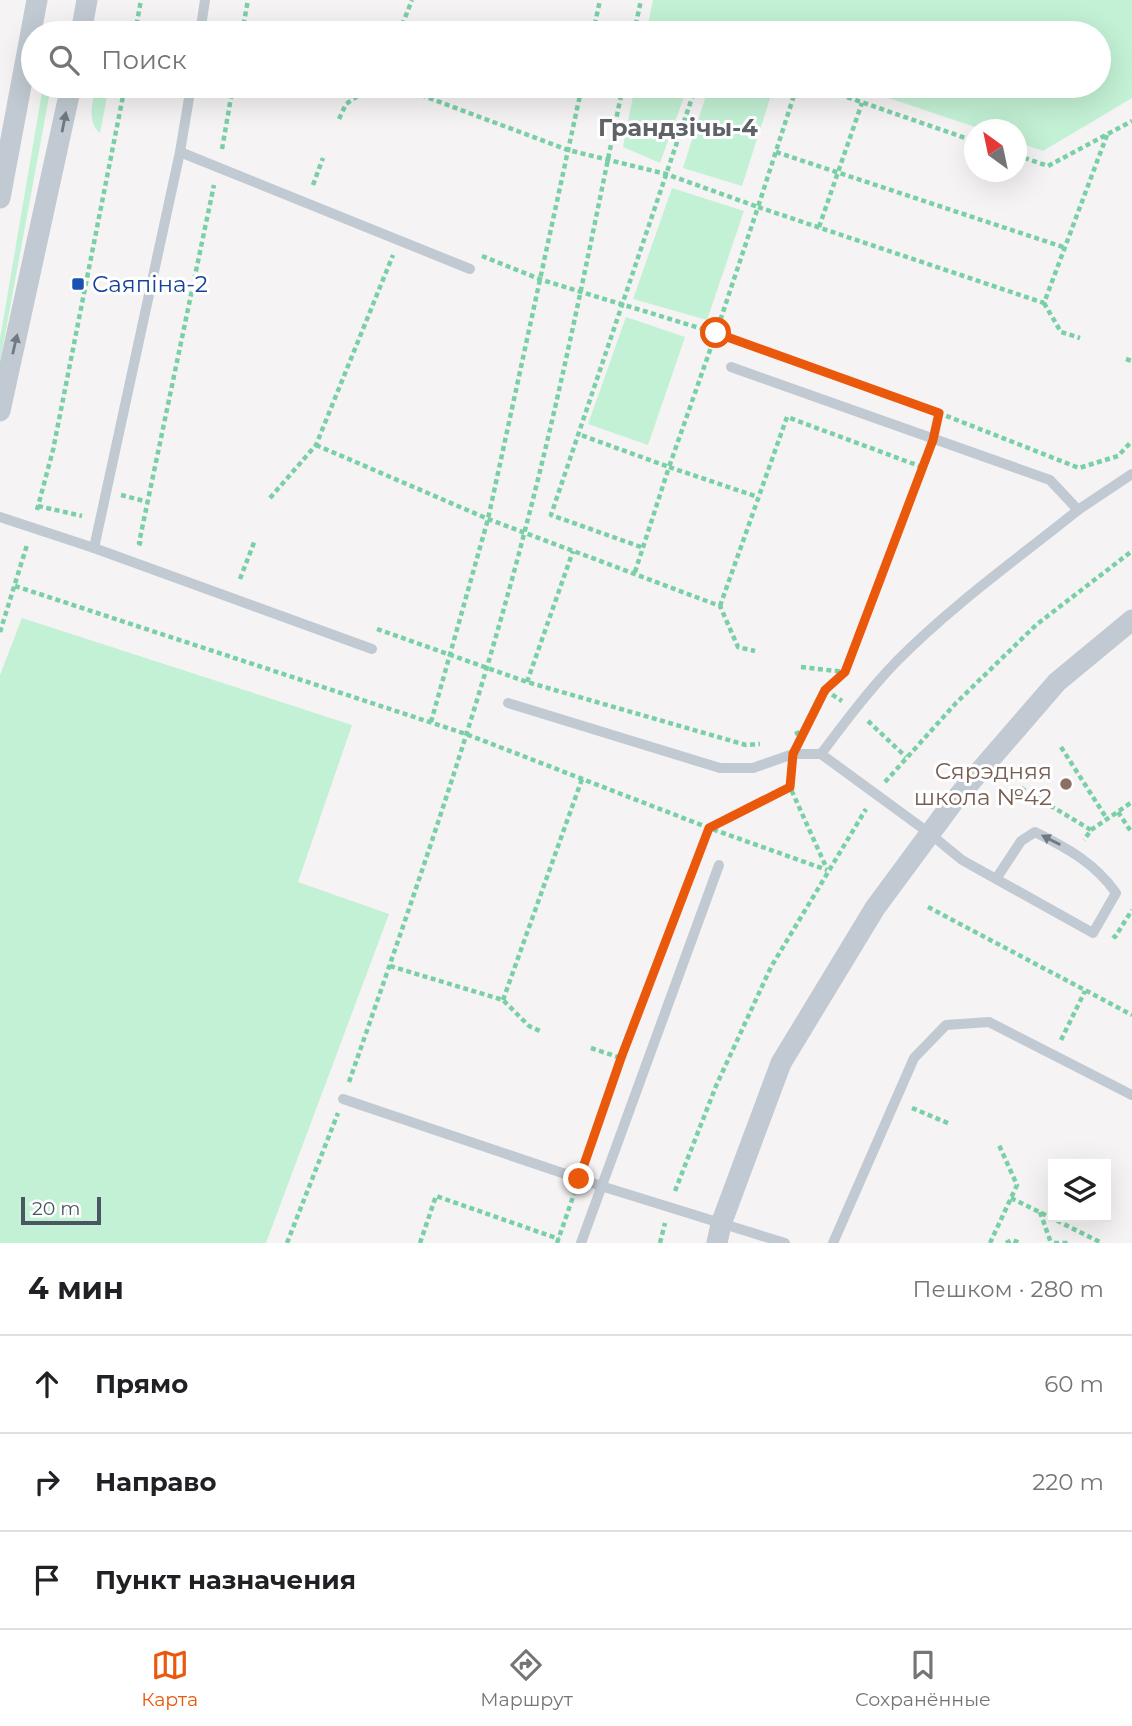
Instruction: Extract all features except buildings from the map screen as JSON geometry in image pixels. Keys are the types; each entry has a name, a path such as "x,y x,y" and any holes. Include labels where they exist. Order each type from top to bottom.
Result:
{"street":[{"path":"33,21 37,0"},
{"path":"83,21 87,0"},
{"path":"0,198 21,86"},
{"path":"0,411 68,98"},
{"path":"719,1233 781,1063 875,908 929,833 1056,682 1132,620"}],"lane":[{"path":"202,21 205,0"},
{"path":"94,548 180,152 189,98"},
{"path":"180,152 470,269"},
{"path":"731,367 1050,480 1078,510"},
{"path":"821,754 855,708 897,661 970,595 1078,510 1132,474"},
{"path":"0,517 94,548 372,649"},
{"path":"508,703 720,768 753,768 793,754 821,754 962,860 996,879 1093,933 1116,893 1106,879 1077,853 1035,832 1021,841 996,879"},
{"path":"581,1243 719,865"},
{"path":"833,1243 914,1058 946,1025 989,1022 1132,1095"},
{"path":"343,1099 579,1179 670,1205 719,1233 785,1243"}],"path":[{"path":"137,21 141,0"},
{"path":"244,21 248,0"},
{"path":"404,21 412,0"},
{"path":"596,21 600,0"},
{"path":"636,21 640,0"},
{"path":"0,632 33,527 53,450 123,98"},
{"path":"152,548 139,543 231,98"},
{"path":"339,119 346,104 355,98"},
{"path":"429,98 568,150 666,174 1044,303 1061,332 1080,338"},
{"path":"431,722 488,519 579,98"},
{"path":"287,1243 343,1099 390,966 486,668 524,533 620,98"},
{"path":"641,547 551,514 692,98"},
{"path":"635,572 641,547 716,333 793,98"},
{"path":"850,98 964,137"},
{"path":"818,227 862,102"},
{"path":"1027,159 1048,166 1132,121"},
{"path":"1044,303 1107,135"},
{"path":"776,152 1063,247"},
{"path":"313,185 323,158"},
{"path":"270,498 316,444 399,240"},
{"path":"716,333 939,413 1079,468 1118,456 1132,441"},
{"path":"1126,359 1132,361"},
{"path":"827,870 790,787 793,754 825,690 845,672 933,440 939,413"},
{"path":"755,651 738,647 720,606 787,417 922,467"},
{"path":"578,434 758,497"},
{"path":"316,444 488,519 720,606"},
{"path":"240,579 255,540"},
{"path":"527,682 573,551"},
{"path":"660,1243 670,1205 716,1086 765,979 827,870 876,793 956,703 1036,625 1132,551"},
{"path":"228,575 253,584"},
{"path":"15,586 466,734 709,828 827,870"},
{"path":"370,626 527,682 746,745 767,743"},
{"path":"801,667 845,672"},
{"path":"787,738 807,729"},
{"path":"1061,747 1107,819"},
{"path":"503,1000 582,779"},
{"path":"420,1243 436,1196 558,1241 621,1058 709,828 790,787"},
{"path":"1021,788 1091,830"},
{"path":"1077,853 1091,830 1132,802"},
{"path":"1118,812 1132,833"},
{"path":"928,907 1132,1015"},
{"path":"390,966 503,1000 529,1026 542,1031"},
{"path":"1054,1055 1085,991"},
{"path":"591,1048 621,1058"},
{"path":"907,1106 950,1124"},
{"path":"999,1146 1017,1185 991,1241 999,1243"},
{"path":"1011,1198 1102,1243"},
{"path":"1040,1212 1052,1243 1069,1243"},
{"path":"1006,1243 1012,1240 1020,1243"}],"green space":[{"path":"653,0 1132,0 1132,98 1043,151 1027,145 1027,119 964,119 964,123 889,98 1111,98 1111,21 649,21"},
{"path":"41,98 49,98 0,362 0,339"},
{"path":"93,98 107,98 100,133 93,123"},
{"path":"633,98 684,98 660,163 623,147"},
{"path":"705,98 770,98 742,186 683,168"},
{"path":"672,188 744,211 707,320 633,299"},
{"path":"626,317 685,337 648,445 588,424"},
{"path":"22,618 352,725 298,882 389,914 266,1243 0,1243 0,675"}],"place":[{"name":"Саяпіна-2","path":"78,284"},
{"name":"Сярэдняя школа №42","path":"1066,784"}],"district":[{"name":"Грандзічы-4","path":"678,128"}],"route":[{"path":"579,1179 621,1058 709,828 790,787 793,754 825,690 845,672 933,440 939,413 716,333"}]}
